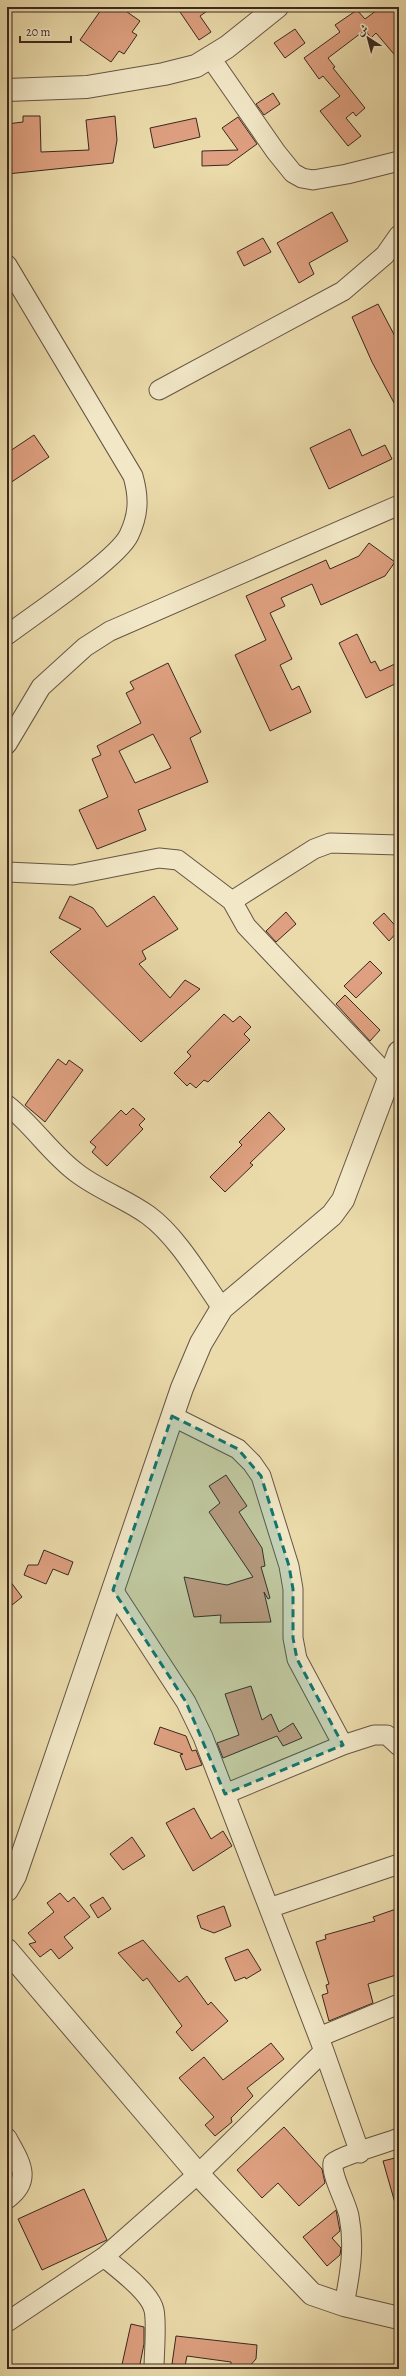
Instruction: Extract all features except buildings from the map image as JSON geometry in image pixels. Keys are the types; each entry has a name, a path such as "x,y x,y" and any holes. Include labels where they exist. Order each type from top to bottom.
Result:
{"street":[{"path":"7,90 87,87 196,66 227,47 277,7"},
{"path":"210,57 276,152 293,173 302,178 313,180 347,174 399,161"},
{"path":"159,390 342,291 385,255 399,235"},
{"path":"7,265 133,476 138,495 137,515 129,536 112,555 7,635"},
{"path":"7,744 41,687 85,647 110,631 399,505"},
{"path":"232,901 314,848 330,843 399,845"},
{"path":"7,872 73,875 159,858 178,860 232,901 246,926 389,1078"},
{"path":"7,1890 15,1876 172,1416 201,1343 222,1308 332,1215 343,1200 399,1052"},
{"path":"7,1105 29,1124 63,1162 78,1174 148,1215 166,1230 222,1308"},
{"path":"172,1416 238,1449 252,1463 261,1476 289,1566 293,1589 293,1638 297,1659 343,1746"},
{"path":"112,1590 186,1702 225,1794 322,2044 360,2153"},
{"path":"225,1794 374,1735 387,1734 399,1746"},
{"path":"269,1908 399,1864"},
{"path":"7,1950 198,2174 312,2294 344,2305 399,2318"},
{"path":"7,2322 104,2257 198,2174 322,2044 399,2004"},
{"path":"7,2138 23,2169 22,2180 18,2189 7,2199"},
{"path":"344,2305 353,2254 349,2217 333,2166 337,2159 360,2153 399,2138"},
{"path":"104,2257 142,2291 152,2306 154,2311 154,2369"}],"highlighted area":[{"path":"172,1416 238,1449 261,1476 289,1566 293,1589 293,1638 297,1659 343,1745 225,1794 186,1702 113,1590"}]}
